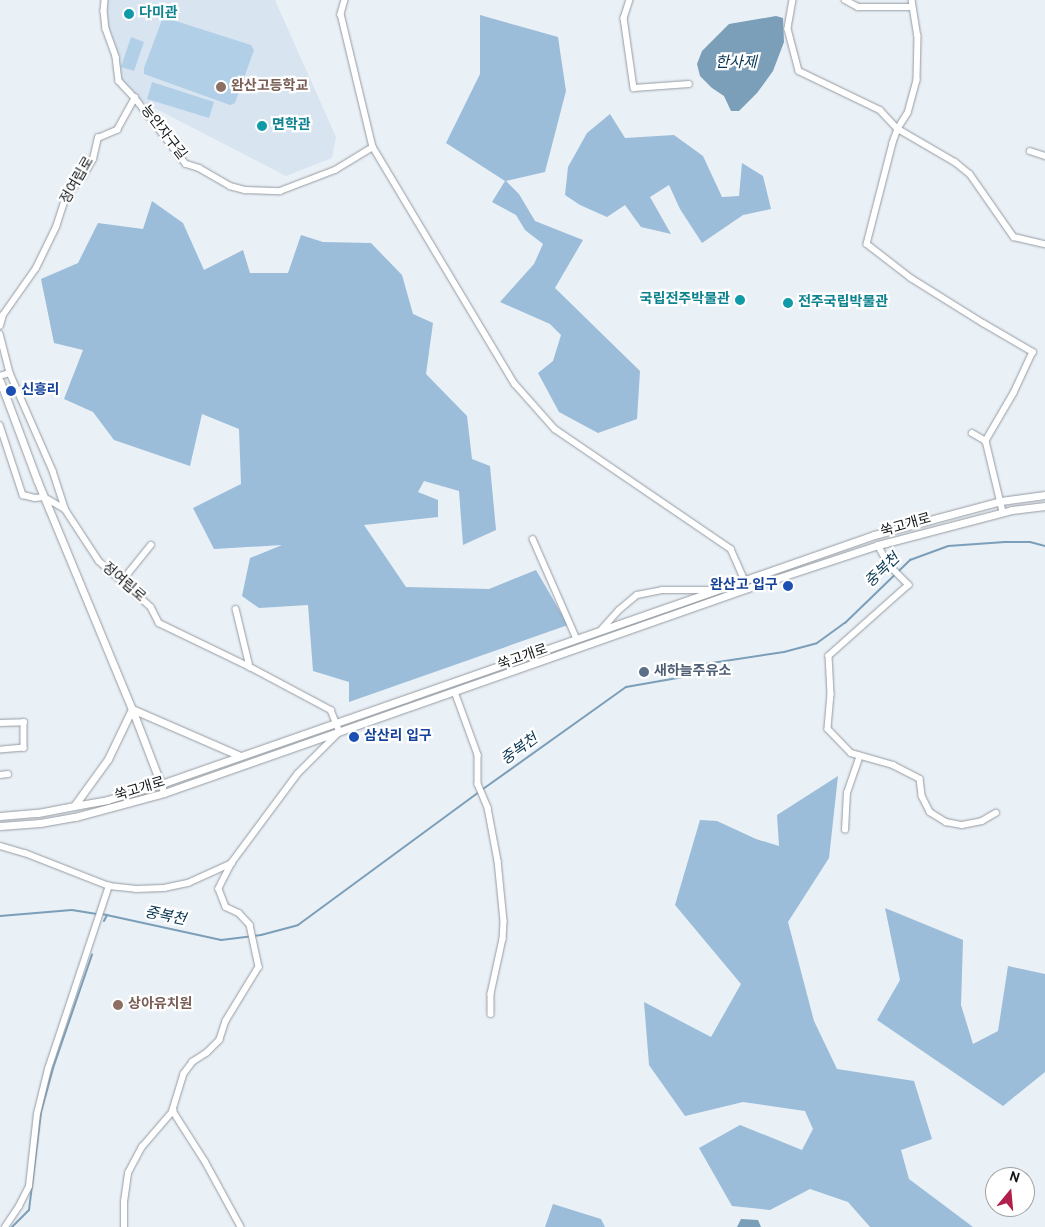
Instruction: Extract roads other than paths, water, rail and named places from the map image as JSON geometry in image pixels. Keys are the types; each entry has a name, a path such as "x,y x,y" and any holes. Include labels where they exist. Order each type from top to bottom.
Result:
{"street":[{"name":"능안자구길","path":"105,0 106,29 116,57 119,81 136,98 186,164 199,168 230,186 245,190 280,191 335,170 373,147"},
{"path":"345,0 340,14 373,147 515,384 555,429 730,549 748,588"},
{"path":"630,0 624,18 634,88 689,84"},
{"path":"793,0 788,29 799,71 880,110 898,129 956,162 970,174 1014,237 1045,244"},
{"path":"845,0 858,7 912,3 918,36 917,80 908,112 898,129 867,244 911,278 1033,352 1014,393 986,441 1003,512"},
{"name":"정여립로","path":"0,326 3,315 36,268 56,227 67,194 82,178 93,159 98,138 117,130 136,98"},
{"path":"1030,151 1045,156"},
{"name":"정여립로","path":"0,334 10,373 53,470 65,509 99,561 152,607 159,623 250,667 330,710 340,732"},
{"path":"0,376 10,373"},
{"path":"0,381 44,497 132,708 164,793"},
{"path":"0,425 23,495 35,498 44,497 65,509"},
{"path":"972,433 986,441"},
{"name":"쑥고개로","path":"0,816 38,813 107,800 161,784 744,579 874,536 1001,501 1045,495"},
{"name":"쑥고개로","path":"0,826 74,817 164,793 748,588 878,545 1003,512 1045,506"},
{"path":"533,539 577,639"},
{"path":"122,581 151,545"},
{"path":"878,545 888,565 908,585 829,656 831,694 828,729 851,753 893,765 920,779 922,796 930,812 946,822 962,825 982,821 996,813"},
{"path":"600,630 619,610 638,595 662,590 714,590"},
{"path":"236,609 250,667"},
{"path":"455,692 478,755 478,784 485,802 498,861 504,921 503,940 491,994 491,1014"},
{"path":"132,708 240,756"},
{"path":"74,806 108,759 132,708"},
{"path":"0,723 24,722 24,748 0,750"},
{"path":"124,1227 124,1202 128,1173 142,1147 173,1111 184,1074 193,1062 207,1053 220,1040 226,1021 259,967 256,944 250,925 239,913 226,907 219,889 232,862 298,774 340,732"},
{"path":"845,830 847,793 860,756"},
{"path":"0,775 8,774"},
{"path":"0,846 25,853 108,886 136,889 164,888 188,883 232,862"},
{"path":"5,1227 20,1206 29,1186 37,1114 48,1069 108,886"},
{"path":"173,1111 205,1161 242,1227"}],"water":[{"name":"한사제","path":"776,16 783,18 784,42 773,71 757,93 739,111 731,111 724,96 712,88 700,76 697,64 702,51 729,24"},
{"path":"741,1219 758,1220 761,1227 737,1227"}],"waterway":[{"name":"중복천","path":"483,789 626,687 683,677 692,666 784,652 817,643 845,623 910,560 948,546 1005,542 1030,542 1045,546"},
{"name":"중복천","path":"102,914 221,940 261,935 298,925 479,792"},
{"name":"중복천","path":"0,916 72,910 97,914"},
{"name":"중복천","path":"104,921 107,915"},
{"path":"12,1227 29,1210 41,1112 53,1068 92,955"}],"place":[{"name":"다미관","path":"129,14"},
{"name":"완산고등학교","path":"221,87"},
{"name":"면학관","path":"262,126"},
{"name":"국립전주박물관","path":"740,300"},
{"name":"전주국립박물관","path":"788,303"},
{"name":"신흥리","path":"11,391"},
{"name":"완산고 입구","path":"788,586"},
{"name":"새하늘주유소","path":"644,672"},
{"name":"삼산리 입구","path":"354,737"},
{"name":"상아유치원","path":"118,1005"}]}
